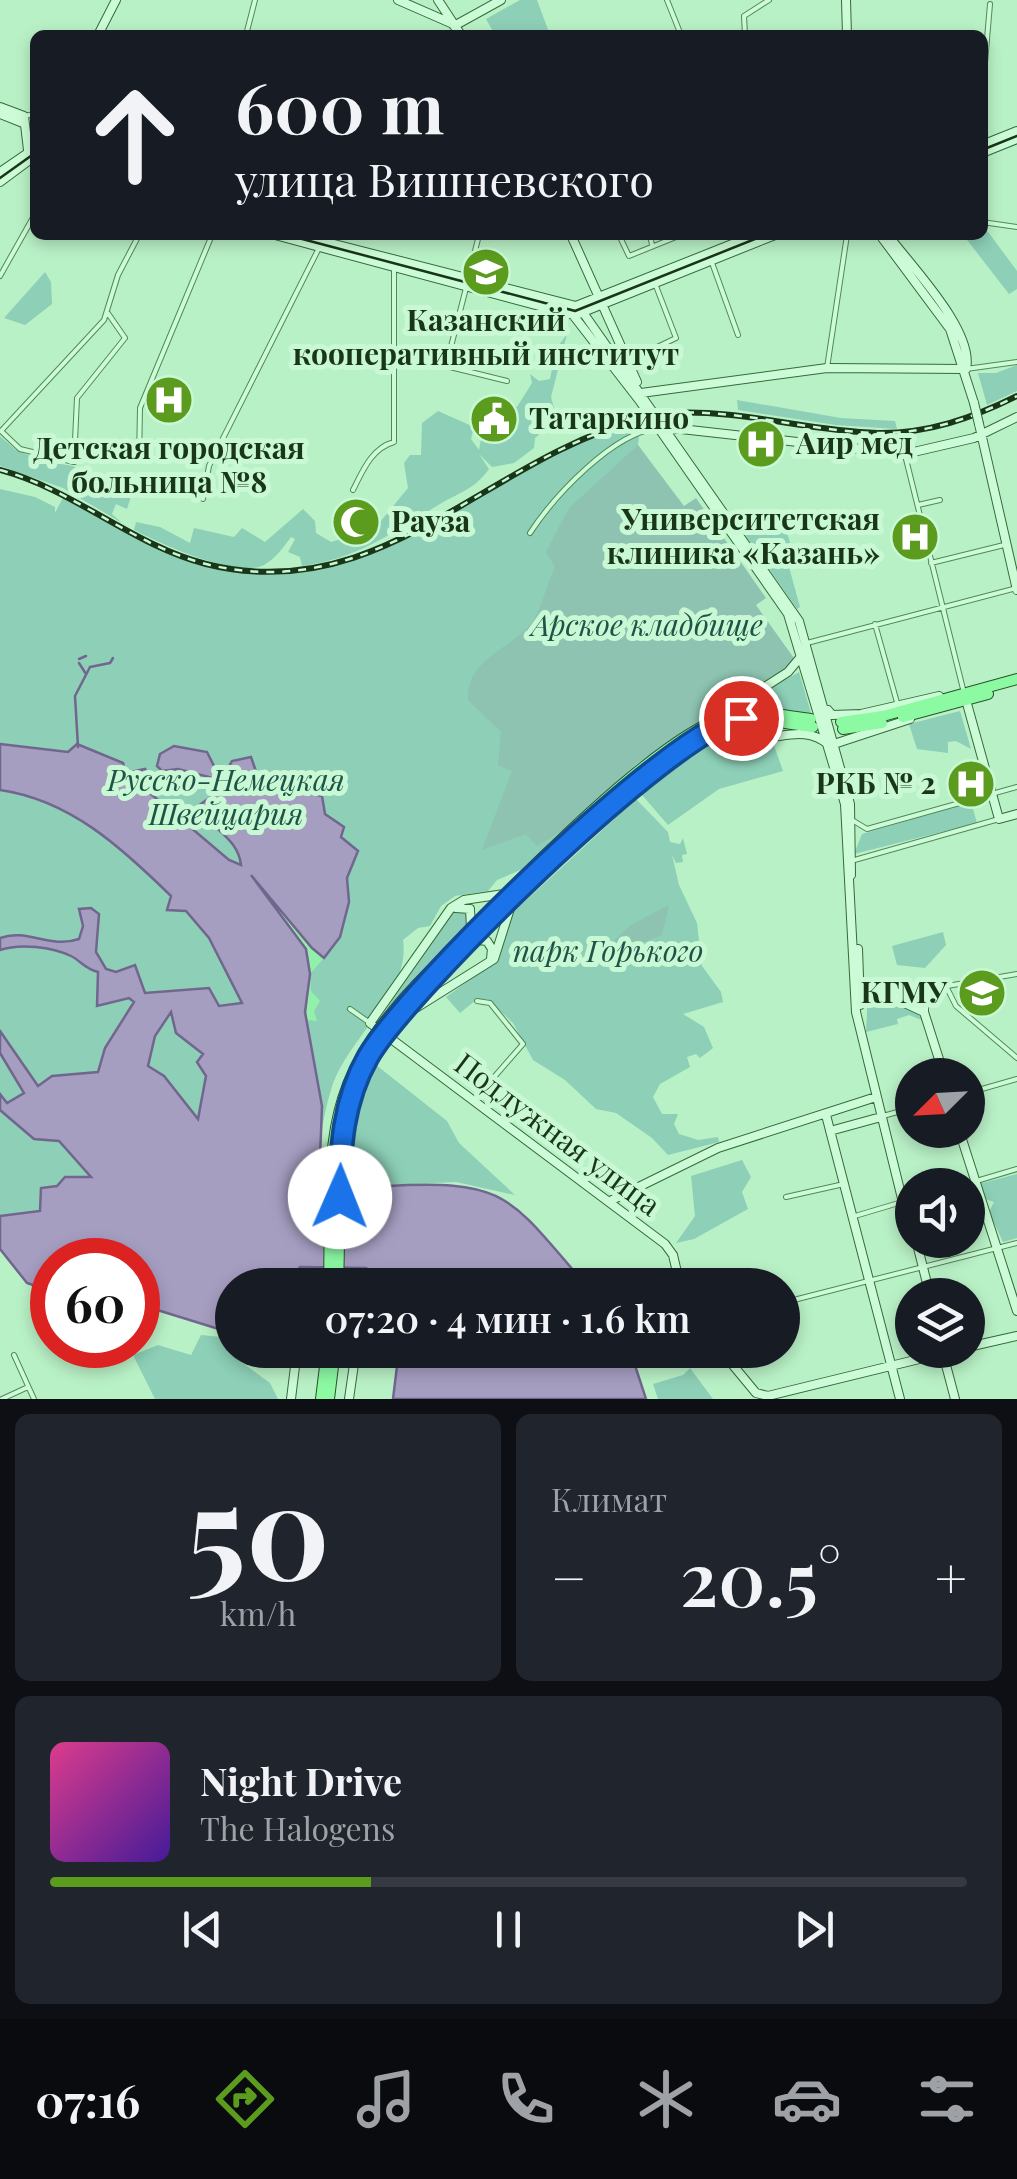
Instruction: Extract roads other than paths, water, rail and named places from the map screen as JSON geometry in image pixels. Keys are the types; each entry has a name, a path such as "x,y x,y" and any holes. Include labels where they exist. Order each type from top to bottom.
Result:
{"main road":[{"path":"101,30 116,0"},
{"path":"438,0 458,30"},
{"path":"454,25 501,0"},
{"path":"846,0 847,30"},
{"path":"407,2 454,25"},
{"path":"0,110 23,119 30,141"},
{"path":"988,147 1017,132"},
{"path":"1005,140 1017,139"},
{"path":"0,172 30,153"},
{"path":"0,182 30,154"},
{"path":"573,240 640,392"},
{"path":"322,242 438,272 489,292 577,311 743,240"},
{"path":"600,299 761,240"},
{"path":"884,240 914,274"},
{"path":"891,240 964,345 1017,589"},
{"path":"322,242 356,256 519,292 577,311 640,392 662,428"},
{"path":"356,256 426,274"},
{"path":"577,311 791,608 824,702 852,820 856,1012 897,1168"},
{"path":"640,392 827,368 966,368"},
{"path":"662,428 905,454 982,435 1017,417"},
{"path":"1006,544 1017,541"},
{"path":"767,717 756,722 754,732 812,732 815,723 805,649"},
{"path":"338,1268 341,1142 349,1102 374,1047 470,931 634,777 788,672 805,649"},
{"path":"767,717 754,705 755,696 788,673 802,673 812,688"},
{"path":"842,725 1017,682"},
{"path":"824,702 837,716 959,698"},
{"path":"702,731 721,730 752,738 806,733 832,745 959,698"},
{"path":"959,698 999,819 1017,814"},
{"path":"702,731 730,715 767,717 815,723 832,745 847,815 845,867 863,1034 882,1116"},
{"path":"370,1024 445,917 460,902 512,894"},
{"path":"329,1268 332,1151 343,1093 361,1052 380,1024 464,947 512,894"},
{"path":"387,1036 428,997 488,964 501,948 512,894"},
{"path":"445,917 456,908 467,907 473,915 470,931"},
{"path":"464,947 478,940 487,942 493,952 488,964"},
{"path":"857,981 928,1017 939,1058"},
{"name":"Подлужная улица","path":"370,1024 610,1201 671,1251 676,1268"},
{"path":"610,1201 686,1160 876,1097"},
{"path":"826,1115 900,1399"},
{"path":"830,1131 882,1116"},
{"path":"985,1215 1017,1311"},
{"path":"919,1258 924,1278"},
{"path":"985,1344 1017,1336"},
{"path":"736,1368 760,1396 785,1396 895,1366"},
{"path":"291,1399 295,1368"},
{"path":"325,1399 327,1368"},
{"path":"325,1399 332,1368"},
{"path":"348,1399 353,1368"},
{"path":"948,1368 956,1399"}],"street":[{"path":"247,30 255,0"},
{"path":"667,0 679,30"},
{"path":"745,30 744,16 769,0"},
{"path":"987,30 989,7"},
{"path":"23,119 30,116"},
{"path":"0,276 30,223"},
{"path":"988,223 1017,227"},
{"path":"107,312 125,338 76,398 74,462 20,448 1,431 107,312 118,275 137,240"},
{"path":"139,460 140,408 210,240"},
{"path":"478,240 446,366 507,381"},
{"path":"621,240 629,256 666,240"},
{"path":"651,240 652,245"},
{"path":"827,368 846,240"},
{"path":"203,499 209,466 322,242"},
{"path":"711,260 738,334"},
{"path":"353,490 371,456 394,442 390,284 394,266"},
{"path":"628,361 676,338 654,282"},
{"path":"966,368 1017,362"},
{"path":"530,533 558,496 626,436 662,428"},
{"path":"905,454 942,606 959,698"},
{"path":"918,506 940,500"},
{"path":"931,563 1006,544"},
{"path":"805,649 875,624 1017,589"},
{"path":"875,624 898,706"},
{"path":"852,820 867,829 1017,787"},
{"path":"850,861 999,819"},
{"path":"890,996 1017,974"},
{"path":"947,988 956,1006 1017,1058"},
{"path":"928,990 923,999 928,1017"},
{"path":"474,1100 523,1044 490,1003 476,1002"},
{"path":"350,1008 370,1024"},
{"path":"985,1088 1017,1079"},
{"path":"882,1116 895,1113"},
{"path":"985,1178 1017,1169"},
{"path":"786,1196 844,1184"},
{"path":"852,1217 895,1204"},
{"path":"800,1298 1017,1243"},
{"path":"14,1355 34,1399"},
{"path":"2,1399 28,1387"}],"waterway":[{"path":"79,659 86,656"},
{"path":"78,747 75,696 90,667 110,663 113,658"},
{"path":"79,663 86,674"}],"tram line":[{"path":"988,148 1017,136"},
{"path":"0,178 30,157"},
{"path":"306,240 575,311 752,240"}],"railway":[{"path":"670,413 722,414 896,433 949,423 1017,396"},
{"path":"0,470 53,490 179,555 206,564 269,572 326,565 380,548 585,438 641,419"}],"place":[{"name":"Казанский кооперативный институт","path":"486,272"},
{"name":"Детская городская больница №8","path":"169,400"},
{"name":"Татаркино","path":"494,419"},
{"name":"Аир мед","path":"761,444"},
{"name":"Рауза","path":"356,522"},
{"name":"Университетская клиника «Казань»","path":"915,537"},
{"name":"РКБ № 2","path":"971,784"},
{"name":"КГМУ","path":"982,993"}],"park label":[{"name":"Арское кладбище","path":"647,626"},
{"name":"Русско-Немецкая Швейцария","path":"226,798"},
{"name":"парк Горького","path":"608,952"}]}
